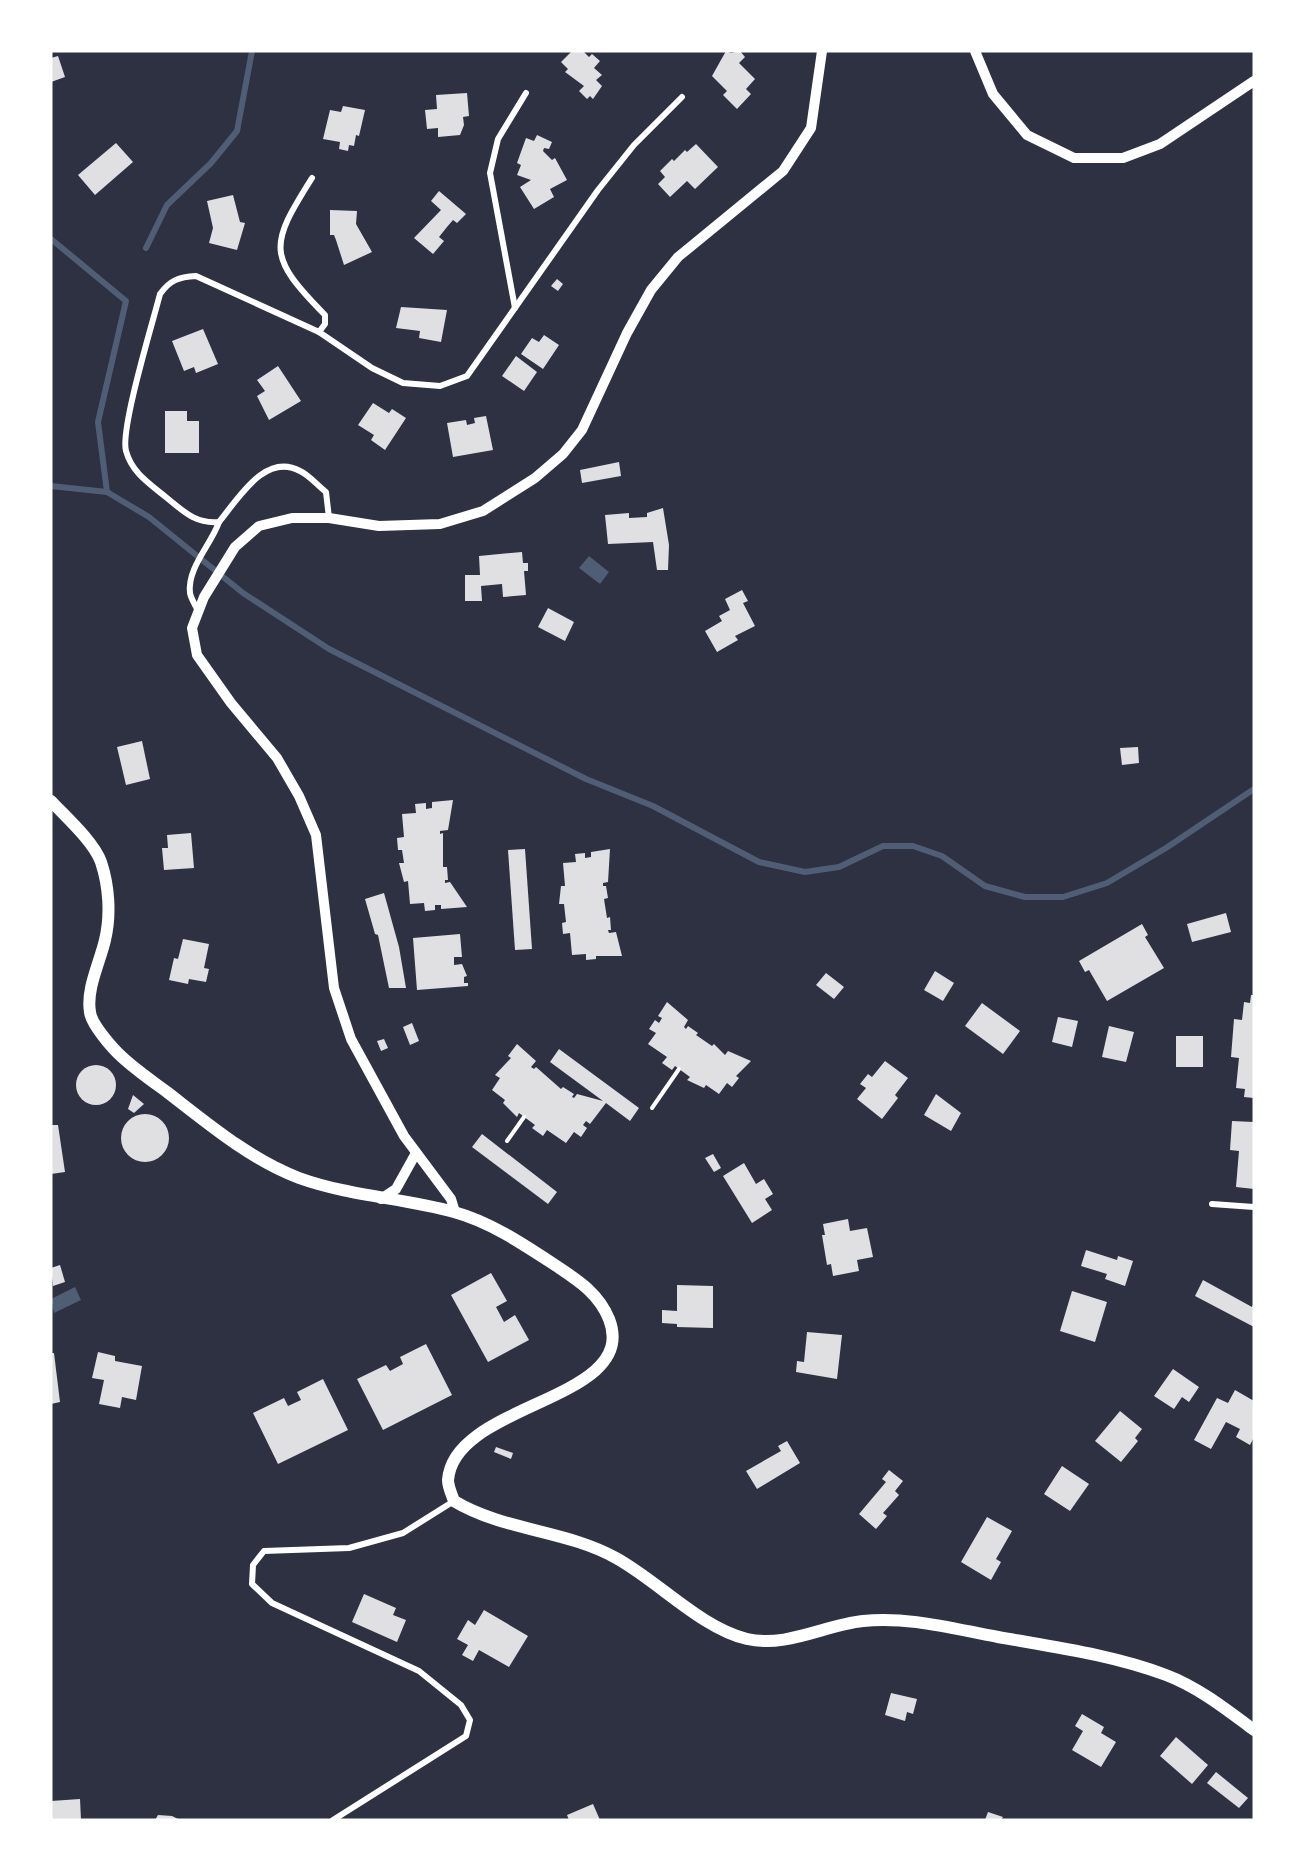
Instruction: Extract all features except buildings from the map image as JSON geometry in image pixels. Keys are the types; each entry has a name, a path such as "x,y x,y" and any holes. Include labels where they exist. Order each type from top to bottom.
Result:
{"main road":[{"path":"51,801 80,831 100,860 109,903 106,938 94,979 90,1013 103,1036 121,1057 197,1115 264,1161 299,1178 381,1199 455,1212 515,1238 584,1285 600,1302 609,1320 613,1337 609,1356 596,1372 507,1418 465,1446 452,1462 448,1482 454,1501 475,1514 586,1545 615,1557 715,1625 748,1639 783,1640 863,1621 922,1623 1083,1652 1167,1675 1218,1703 1254,1730"}],"street":[{"path":"455,1212 451,1199 404,1136 351,1039 334,988 316,835 299,796 277,758 231,703 197,655 192,628 204,597 235,547 260,526 292,518 329,518 379,526 440,524 483,511 535,478 563,454 582,430 627,333 651,290 678,257 783,171 812,128 822,51"},
{"path":"975,51 993,94 1027,135 1074,158 1124,158 1160,144 1254,81"},
{"path":"515,308 490,173 498,139 526,93"},
{"path":"219,522 195,520 137,475 125,449 127,425 160,294 167,283 180,277 196,276 319,332 372,368 403,382 441,386 467,376 605,181 634,145 682,97"},
{"path":"312,178 285,222 279,249 292,282 325,315 325,324 319,332"},
{"path":"198,612 190,593 193,571 207,549 219,522 260,474 274,467 289,466 301,471 326,492 329,518"},
{"path":"381,1199 396,1190 416,1153"},
{"path":"1212,1204 1254,1208"},
{"path":"333,1820 465,1736 470,1720 461,1705 419,1671 272,1603 252,1584 253,1565 264,1551 350,1548 403,1533 454,1501"}],"path":[{"path":"652,1108 679,1069"},
{"path":"507,1141 525,1117"}],"water":[{"path":"589,556 609,572 600,584 579,568"},
{"path":"75,1287 81,1300 54,1313 51,1299"}],"waterway":[{"path":"146,248 167,205 211,163 237,131 252,51"},
{"path":"51,239 126,301 98,422 107,492"},
{"path":"51,486 107,492 149,517 243,593 329,649 586,779 653,806 759,862 805,872 839,867 883,846 913,846 942,856 985,886 1025,897 1063,897 1107,883 1166,848 1254,789"}]}
